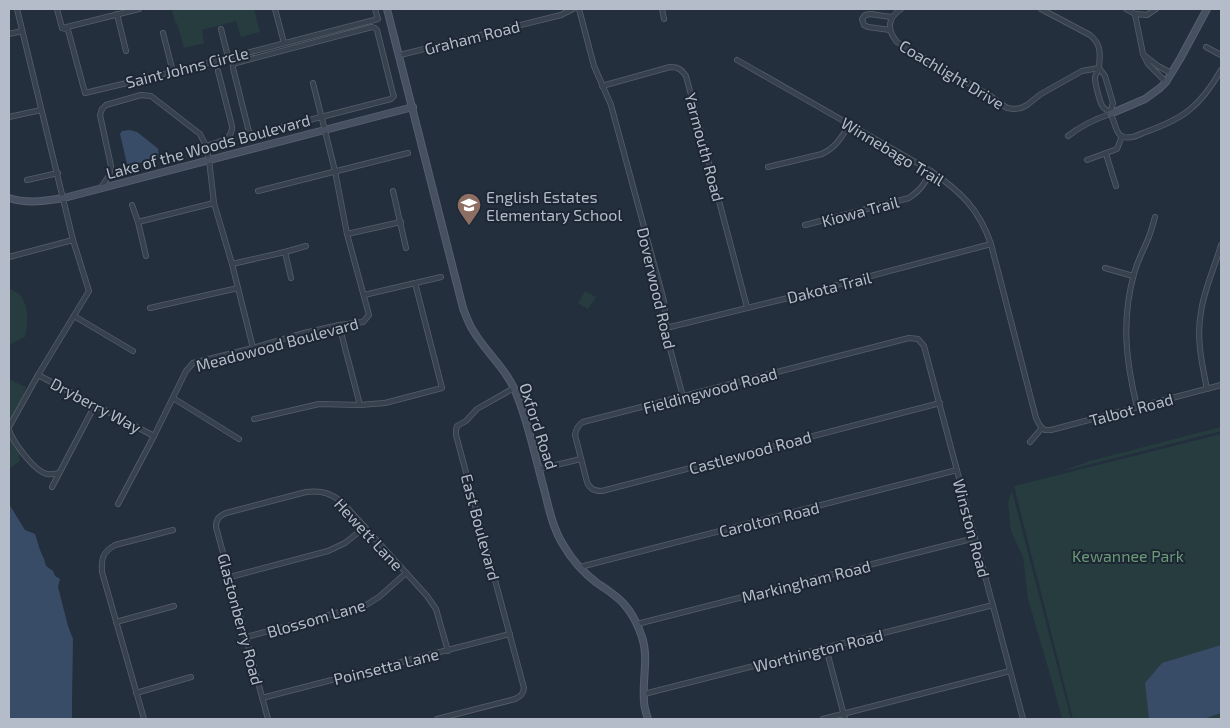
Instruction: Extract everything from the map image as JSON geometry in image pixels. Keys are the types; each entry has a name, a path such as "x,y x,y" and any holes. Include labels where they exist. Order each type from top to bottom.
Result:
{"street":[{"path":"17,9 74,240 89,291 38,374 9,428 21,451 34,465 48,475 59,473"},
{"name":"Saint Johns Circle","path":"56,9 62,28 68,30 85,93 389,16"},
{"path":"62,28 118,12 139,9"},
{"path":"275,9 284,43"},
{"path":"375,9 378,19"},
{"name":"Oxford Road","path":"387,9 465,314 472,330 502,367 514,388 522,409 551,515 565,549 596,582 623,602 637,624 645,650 644,701 648,719"},
{"name":"Graham Road","path":"400,55 561,14 573,9"},
{"name":"Doverwood Road","path":"579,9 594,66 611,105 630,173 664,301 668,341 683,397"},
{"path":"662,9 664,19"},
{"name":"Coachlight Drive","path":"901,9 891,17 890,23 892,36 897,42 1007,108 1021,108 1072,76 1082,71 1099,68"},
{"path":"1041,9 1090,35 1098,43 1100,51 1099,68 1095,78 1102,106 1110,114 1122,136 1127,138 1161,127 1192,109 1202,99 1221,70"},
{"path":"1126,9 1135,14 1146,15 1156,9"},
{"path":"1068,136 1081,126 1145,99 1160,88 1166,82 1180,59 1207,9"},
{"path":"118,12 126,51"},
{"name":"Coachlight Drive","path":"890,30 868,27 864,25 862,19 867,14 891,17"},
{"path":"1135,14 1143,54 1148,64 1166,82"},
{"path":"372,27 375,28 394,96 391,99 322,117 252,134 233,65 245,60 372,27"},
{"path":"221,29 228,57"},
{"path":"9,34 22,31"},
{"path":"163,33 173,72"},
{"path":"1206,46 1221,55"},
{"path":"1143,54 1158,66 1171,73"},
{"name":"Winnebago Trail","path":"737,60 932,171 966,199 982,221 991,244 1036,418 1042,428"},
{"name":"Yarmouth Road","path":"602,86 670,66 682,69 686,76 747,307"},
{"path":"1099,68 1106,76 1113,103 1110,114"},
{"path":"206,146 226,139 232,131 218,71"},
{"name":"Meadowood Boulevard","path":"118,504 186,371 193,363 304,333 363,322 369,315 347,234 335,171 313,83"},
{"path":"99,189 109,176 111,166 100,115 102,108 106,105 141,95 151,96 200,134 206,146 209,160 214,203 232,264 253,348"},
{"name":"Lake of the Woods Boulevard","path":"9,198 27,202 64,198 413,107"},
{"path":"9,117 41,110"},
{"path":"768,167 822,154 830,150 836,145 850,124"},
{"path":"1087,160 1118,149 1122,136"},
{"path":"258,191 408,153"},
{"path":"1106,154 1116,186"},
{"name":"Kiowa Trail","path":"805,225 909,198 922,188 932,171"},
{"path":"27,180 58,173"},
{"path":"393,191 406,248"},
{"path":"138,222 214,203"},
{"path":"132,205 146,256"},
{"path":"1137,407 1126,355 1128,306 1133,276 1155,217"},
{"path":"347,234 401,222"},
{"path":"9,257 74,240"},
{"name":"Dakota Trail","path":"666,328 991,244"},
{"path":"1207,389 1199,343 1201,312 1221,245"},
{"path":"232,264 306,246"},
{"path":"285,252 291,278"},
{"path":"1105,268 1133,276"},
{"path":"364,295 441,277"},
{"path":"254,419 319,404 360,405 385,403 442,388 415,283"},
{"path":"150,308 238,288"},
{"path":"74,316 133,351"},
{"path":"339,326 360,405"},
{"name":"Fieldingwood Road","path":"581,459 575,434 576,429 582,422 908,338 918,339"},
{"name":"Winston Road","path":"918,339 924,346 940,403 1023,719"},
{"name":"Dryberry Way","path":"38,374 154,436"},
{"name":"Talbot Road","path":"1042,428 1051,430 1221,385"},
{"name":"East Boulevard","path":"437,719 516,699 522,695 524,688 458,444 456,430 457,426 466,421 477,409 514,388"},
{"path":"173,398 239,439"},
{"name":"Castlewood Road","path":"581,459 590,488 595,491 602,491 940,403"},
{"path":"52,486 95,405"},
{"path":"1030,442 1042,428"},
{"path":"539,469 581,459"},
{"name":"Carolton Road","path":"580,567 957,470"},
{"name":"Hewett Lane","path":"218,518 226,513 306,492 326,492 335,496 434,604 448,650"},
{"name":"Glastonberry Road","path":"218,518 216,527 268,719"},
{"path":"230,577 328,551 345,543 365,527"},
{"path":"144,719 102,572 101,562 108,549 173,530"},
{"name":"Markingham Road","path":"637,624 975,538"},
{"name":"Blossom Lane","path":"246,637 359,608 379,597 406,573"},
{"name":"Worthington Road","path":"644,694 993,605"},
{"path":"116,622 174,606"},
{"name":"Poinsetta Lane","path":"262,698 510,634"},
{"path":"826,648 845,716"},
{"path":"823,719 845,716 1010,671"},
{"path":"136,693 191,677"}],"green space":[{"path":"172,9 254,9 260,32 241,37 236,21 202,30 204,43 184,48"},
{"path":"9,288 18,293 23,299 27,309 27,320 25,337 9,345"},
{"path":"585,291 596,297 588,309 578,303"},
{"path":"9,379 26,387 9,422"},
{"path":"1221,427 1221,431 1060,472 1090,461"},
{"name":"Kewannee Park","path":"1221,434 1221,719 1073,719 1014,486"},
{"path":"9,437 19,453 20,461 9,469"},
{"path":"1012,491 1071,719 1062,719 1028,599 1023,557 1011,531 1008,503"}],"water":[{"path":"130,130 137,132 156,147 159,158 131,165 127,164 120,134 122,131"},
{"path":"9,504 25,530 35,534 46,566 60,579 58,587 73,639 72,719 9,719"},
{"path":"1221,645 1221,713 1203,719 1149,719 1145,683 1162,663"}],"place":[{"name":"English Estates Elementary School","path":"469,226"}]}
